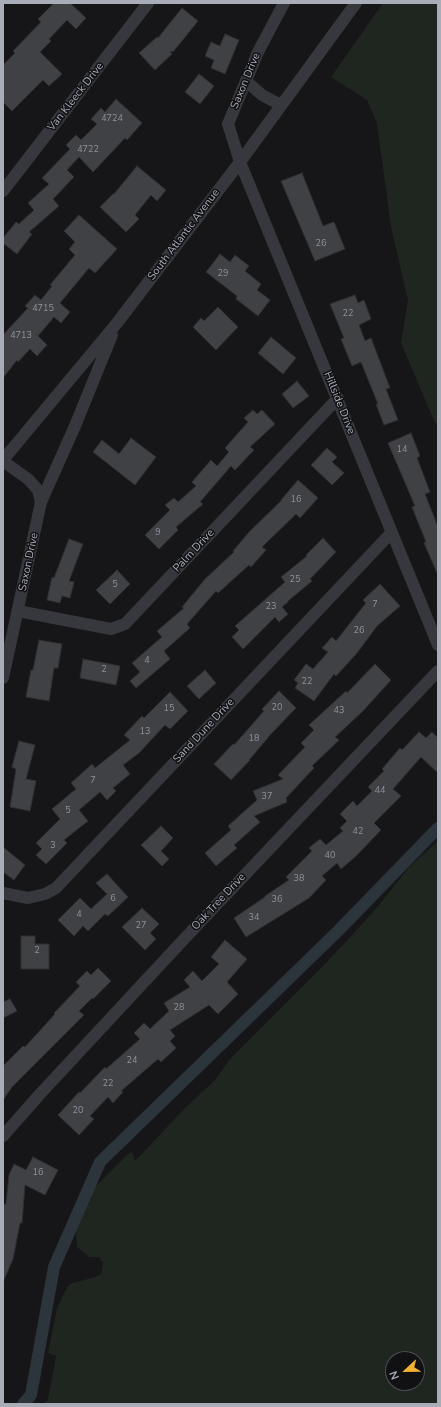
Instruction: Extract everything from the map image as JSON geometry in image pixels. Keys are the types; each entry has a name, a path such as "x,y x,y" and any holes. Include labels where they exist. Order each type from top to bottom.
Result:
{"street":[{"name":"Van Kleeck Drive","path":"3,191 148,3"},
{"name":"Saxon Drive","path":"240,162 228,124 258,52 284,3"},
{"name":"South Atlantic Avenue","path":"3,460 117,323 240,162 356,3"},
{"path":"246,81 262,95 281,105"},
{"name":"Hillside Drive","path":"240,162 438,645"},
{"name":"Saxon Drive","path":"3,678 41,502 75,426 117,323"},
{"name":"Palm Drive","path":"18,611 111,629 125,624 338,398"},
{"path":"3,460 28,479 38,490 41,502"},
{"name":"Sand Dune Drive","path":"3,893 28,898 45,894 56,888 391,533"},
{"name":"Oak Tree Drive","path":"3,1136 45,1088 186,937 438,671"}],"shaded area":[{"path":"383,3 438,3 438,424 435,423 401,343 408,300 391,227 377,123 367,100 331,77"},
{"path":"438,841 438,1404 44,1404 48,1399 56,1356 48,1353 57,1308 70,1284 95,1277 101,1274 102,1270 103,1263 99,1257 89,1257 77,1247 76,1230 95,1187 128,1154 132,1152 135,1161 185,1108 215,1080 230,1059 326,963 375,910 409,867"}],"building":[{"path":"54,3 70,3 86,18 76,29 67,20 49,39 51,41 40,52 62,74 49,86 43,80 12,111 3,102 3,65 15,53 13,51 41,22 38,19"},
{"path":"182,8 198,21 173,52 170,52 172,54 155,70 139,53 157,37 158,38"},
{"path":"225,34 239,40 225,74 211,68 214,60 205,56 211,42 220,46"},
{"path":"199,74 214,86 200,104 185,92"},
{"path":"116,99 142,123 127,140 125,138 93,172 79,157 67,170 74,177 53,199 59,206 29,232 32,234 17,254 3,243 3,238 16,222 19,224 34,210 28,203 49,184 42,178 70,149 66,145 76,135 81,140 97,124 91,119 101,108 105,112"},
{"path":"137,166 166,190 157,201 151,195 135,215 139,219 126,232 100,207 114,194"},
{"path":"302,173 323,226 334,222 345,249 315,261 281,181"},
{"path":"79,215 117,249 95,273 89,268 60,303 70,312 61,323 54,317 38,336 47,345 37,356 30,349 18,362 17,360 3,378 3,335 28,308 25,306 35,295 41,300 52,286 50,285 75,255 69,249 75,242 64,231"},
{"path":"220,254 230,262 235,255 249,266 245,271 261,284 257,290 270,300 258,316 236,299 237,296 206,272"},
{"path":"355,295 358,303 364,300 371,319 359,325 365,341 371,338 390,388 386,389 398,420 384,425 376,404 378,404 361,362 352,366 341,339 344,338 330,304"},
{"path":"218,307 238,327 216,350 193,327 201,318 204,321"},
{"path":"271,337 296,358 283,374 258,353"},
{"path":"297,381 309,396 293,408 282,394"},
{"path":"253,410 257,414 262,410 275,424 250,447 254,450 235,470 231,466 200,502 203,504 176,527 178,530 159,549 145,535 170,510 165,505 174,498 178,502 196,486 192,482 211,460 217,466 229,452 225,448 248,422 244,418"},
{"path":"411,433 420,456 417,458 430,492 425,494 438,527 438,575 424,543 426,542 412,507 415,506 388,443"},
{"path":"131,438 156,457 135,485 93,452 102,440 119,454"},
{"path":"327,448 337,457 332,462 344,473 332,485 311,465"},
{"path":"298,480 318,498 300,518 296,514 262,547 266,550 251,567 249,565 218,593 216,591 187,624 190,628 164,651 170,659 136,688 130,681 140,672 132,663 162,637 157,631 184,608 182,607 205,579 234,552 233,551 250,531 281,501"},
{"path":"323,538 336,552 310,579 312,581 282,607 288,614 279,622 275,617 243,649 232,637 239,630 235,626 285,582 281,577 307,556 306,555"},
{"path":"69,539 83,544 69,581 74,582 70,598 62,596 60,603 47,600 52,577 54,578"},
{"path":"117,570 130,584 110,604 96,590"},
{"path":"380,584 400,606 377,626 357,653 336,676 334,674 314,701 295,688 298,683 294,680 306,664 313,669 328,652 322,648 332,637 336,641 366,603 363,600"},
{"path":"39,640 62,644 58,668 54,668 49,701 26,697"},
{"path":"83,659 120,666 116,685 80,678"},
{"path":"375,664 391,680 363,711 335,737 339,740 312,766 314,768 286,798 287,802 254,816 260,822 234,845 237,848 216,866 205,853 231,830 228,826 257,800 253,791 283,779 278,775 305,747 301,743 314,730 309,725 346,691 347,693"},
{"path":"205,670 216,683 199,699 187,686"},
{"path":"279,691 296,708 231,780 214,764 233,744 234,745 264,711 262,709"},
{"path":"170,692 188,711 170,729 165,725 139,753 123,765 130,774 113,788 116,791 107,800 100,792 79,810 88,821 64,840 67,843 46,864 36,855 42,849 36,843 60,819 52,809 76,789 71,783 92,764 95,768 130,740 124,735 142,716 144,718"},
{"path":"419,732 426,738 432,732 438,738 438,773 421,757 393,789 401,796 374,823 381,830 356,856 341,869 337,863 322,876 326,880 309,898 246,937 234,918 289,880 286,877 312,851 309,848 320,839 326,845 343,831 340,828 347,821 340,814 353,801 357,806 372,791 368,787 384,771 382,769 400,748 402,750"},
{"path":"19,741 35,745 26,779 36,781 30,811 10,807 16,769 12,767"},
{"path":"161,826 173,838 161,851 169,859 162,866 141,845"},
{"path":"3,847 25,865 14,880 3,872"},
{"path":"107,874 128,897 108,916 105,914 88,931 83,926 74,936 58,920 80,898 91,909 107,894 96,883"},
{"path":"142,908 159,924 150,933 156,939 145,950 122,927"},
{"path":"21,936 35,936 35,944 49,944 49,969 21,969"},
{"path":"225,940 247,959 227,982 238,994 218,1014 209,1005 170,1030 175,1036 170,1041 176,1048 161,1062 158,1059 121,1091 123,1092 113,1103 108,1097 90,1116 94,1119 79,1135 58,1115 105,1067 106,1069 140,1039 134,1033 144,1023 150,1029 169,1011 164,1003 190,987 184,980 193,971 202,981 219,964 211,957"},
{"path":"98,968 111,981 79,1011 84,1015 12,1087 3,1100 3,1066 23,1046 25,1047 55,1014 54,1013 80,986 76,982 87,971 91,975"},
{"path":"10,999 17,1011 3,1018 3,1002"},
{"path":"33,1157 58,1170 45,1195 25,1185 22,1223 20,1223 13,1259 3,1282 3,1204 6,1204 9,1175 14,1164 26,1170"}],"waterway":[{"path":"23,1404 31,1395 54,1267 100,1162 338,931 438,828"}]}
